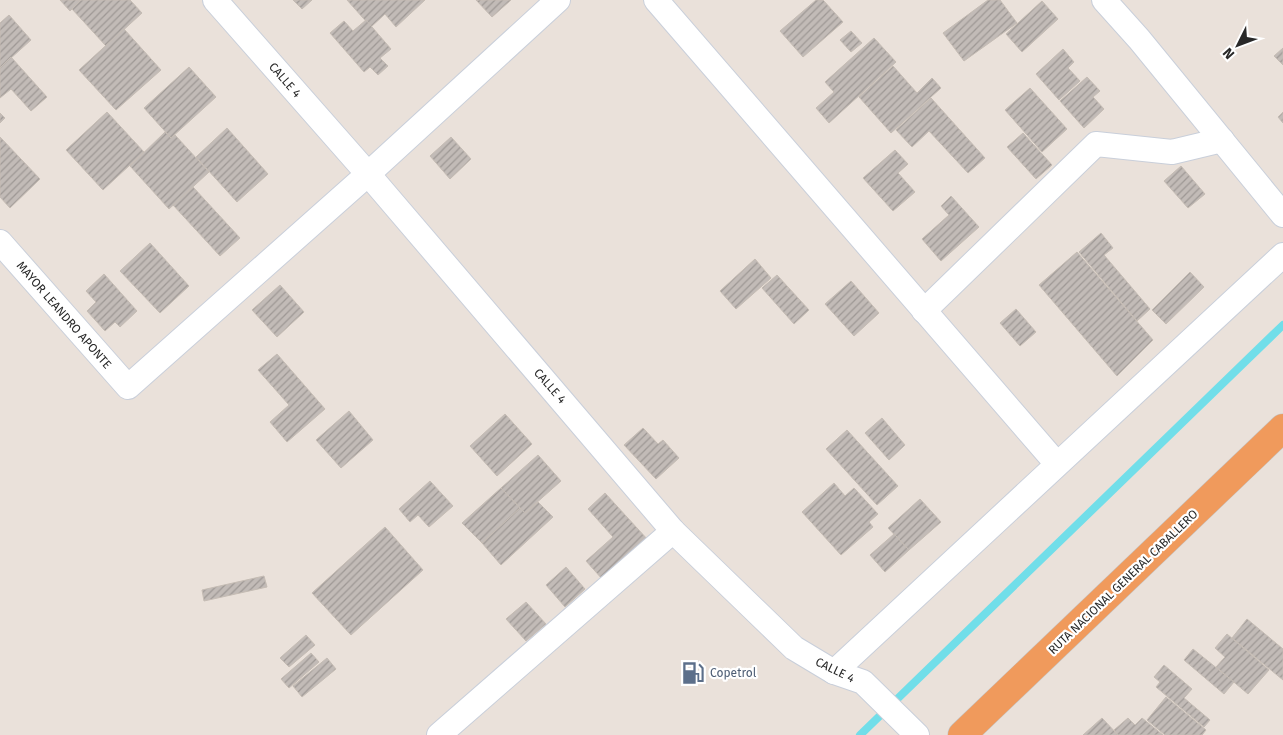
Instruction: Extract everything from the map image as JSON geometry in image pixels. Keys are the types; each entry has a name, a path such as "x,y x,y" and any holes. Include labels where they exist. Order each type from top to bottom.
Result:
{"highway":[{"name":"RUTA NACIONAL GENERAL CABALLERO","path":"962,735 1283,428"}],"street":[{"name":"CALLE 4","path":"215,0 368,174 673,531 794,648 834,672 863,682 911,730"},
{"path":"368,174 558,0"},
{"path":"656,0 1057,464"},
{"path":"1104,0 1283,215"},
{"path":"924,310 1096,144 1172,152 1222,140"},
{"name":"MAYOR LEANDRO APONTE","path":"0,242 128,387 368,174"},
{"path":"834,672 1283,254"},
{"path":"439,735 673,531"}],"building":[{"path":"60,0 81,0 70,11"},
{"path":"81,0 130,0 142,13 106,46 72,9"},
{"path":"293,0 312,0 302,9"},
{"path":"347,0 425,0 396,27 385,14 371,27"},
{"path":"476,0 511,0 492,17"},
{"path":"816,0 823,0 843,22 803,57 780,31"},
{"path":"988,0 1000,0 1017,23 964,61 943,33"},
{"path":"1042,1 1058,19 1022,52 1006,34"},
{"path":"9,15 31,40 0,68 0,23"},
{"path":"366,20 391,49 380,58 388,66 378,75 370,67 364,72 330,33 344,21 353,31"},
{"path":"124,29 161,70 116,110 79,70"},
{"path":"851,31 862,43 851,52 840,40"},
{"path":"874,38 896,62 829,123 816,108 834,92 825,82"},
{"path":"1283,48 1283,65 1274,56"},
{"path":"1063,49 1074,62 1068,68 1080,81 1059,100 1036,74"},
{"path":"11,57 47,97 31,111 11,89 0,98 0,68"},
{"path":"893,66 917,93 932,78 941,88 891,133 859,97"},
{"path":"189,67 216,97 171,138 144,108"},
{"path":"1087,77 1100,91 1093,97 1104,109 1084,128 1060,101"},
{"path":"1030,88 1067,129 1042,152 1005,110"},
{"path":"931,98 985,158 968,173 929,131 912,147 896,130"},
{"path":"107,112 144,152 103,190 66,150"},
{"path":"1283,112 1283,123 1278,117"},
{"path":"0,113 5,118 0,123"},
{"path":"227,128 268,174 237,202 196,157"},
{"path":"165,132 171,138 175,135 209,172 169,209 130,166"},
{"path":"1023,133 1052,165 1036,179 1007,147"},
{"path":"0,137 40,179 10,208 0,197"},
{"path":"451,137 471,159 450,179 430,156"},
{"path":"895,150 908,164 898,173 915,192 893,211 863,178"},
{"path":"1181,166 1205,194 1188,208 1164,181"},
{"path":"193,187 240,238 220,256 173,205"},
{"path":"951,196 979,227 941,261 922,239 949,215 941,206"},
{"path":"1101,233 1113,248 1104,255 1150,309 1137,321 1079,252"},
{"path":"150,243 189,286 160,313 120,271"},
{"path":"1077,252 1153,340 1117,376 1039,285"},
{"path":"755,259 771,278 736,309 720,291"},
{"path":"1190,272 1204,287 1166,324 1152,310"},
{"path":"104,274 137,311 120,327 115,322 105,331 87,311 96,302 86,291"},
{"path":"777,275 809,310 794,324 762,288"},
{"path":"851,281 879,313 854,336 825,304"},
{"path":"280,285 304,312 277,337 252,310"},
{"path":"1016,309 1036,332 1020,346 1000,323"},
{"path":"277,354 325,409 287,442 270,422 289,405 258,370"},
{"path":"349,411 373,440 341,468 316,440"},
{"path":"505,414 532,444 497,476 470,446"},
{"path":"882,418 905,445 889,460 865,433"},
{"path":"643,428 658,444 663,440 679,458 656,479 624,445"},
{"path":"847,430 898,486 877,505 826,449"},
{"path":"538,455 561,481 525,513 501,488"},
{"path":"430,481 453,506 429,527 418,515 410,522 399,509"},
{"path":"834,483 845,496 854,488 878,514 869,522 873,527 841,555 802,512"},
{"path":"501,488 520,508 482,543 462,523"},
{"path":"605,493 648,540 603,580 586,561 613,537 588,509"},
{"path":"920,499 941,522 909,550 888,528"},
{"path":"538,502 553,517 501,565 482,543 520,508 525,513"},
{"path":"385,527 423,570 351,635 312,593"},
{"path":"894,534 909,550 885,572 870,555"},
{"path":"566,567 585,589 565,607 546,585"},
{"path":"264,576 267,587 204,601 202,590"},
{"path":"526,602 546,624 526,641 506,619"},
{"path":"1247,619 1283,649 1283,680 1232,638"},
{"path":"1227,634 1269,670 1248,694 1216,667 1225,657 1215,648"},
{"path":"306,635 315,645 289,667 280,658"},
{"path":"1193,649 1234,682 1224,694 1184,660"},
{"path":"311,653 319,662 289,688 281,679"},
{"path":"327,658 336,669 302,697 293,686"},
{"path":"1164,665 1192,689 1184,698 1210,720 1204,727 1156,687 1160,682 1154,677"},
{"path":"1166,697 1206,730 1202,735 1165,735 1147,720"},
{"path":"1102,718 1118,735 1083,735"},
{"path":"1128,718 1135,725 1142,718 1163,735 1118,735 1114,730"}],"waterway":[{"path":"860,735 1283,325"}],"place":[{"name":"Copetrol","path":"693,673"}]}
